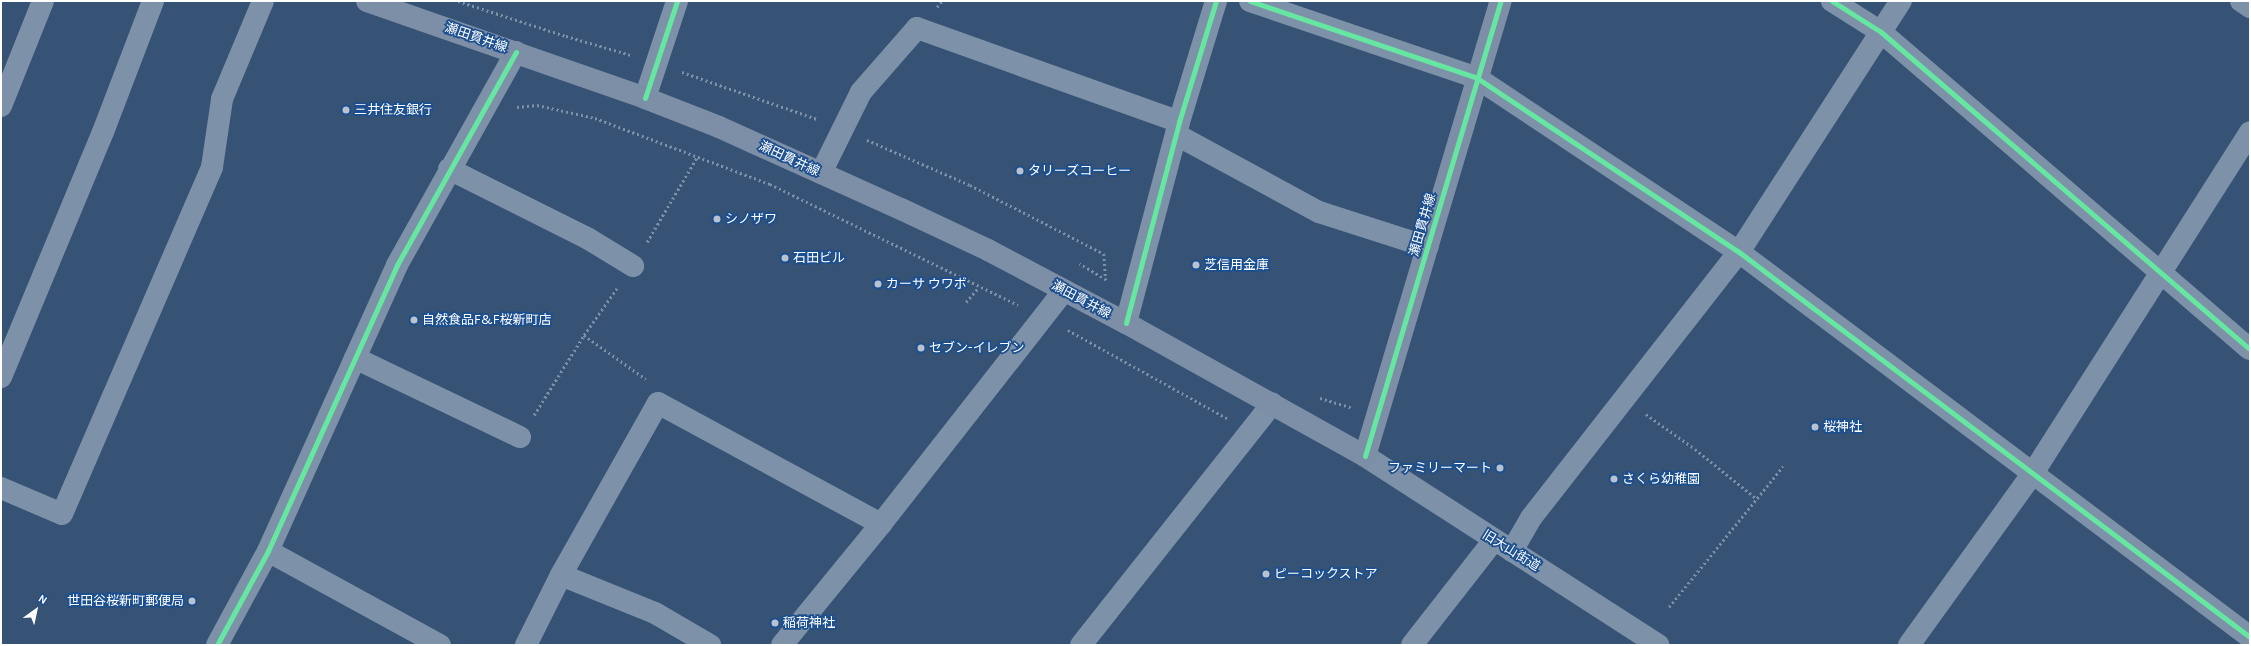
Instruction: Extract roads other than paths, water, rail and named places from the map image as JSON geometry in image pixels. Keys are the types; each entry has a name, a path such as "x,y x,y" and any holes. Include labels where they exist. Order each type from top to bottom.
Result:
{"main road":[{"name":"瀬田貫井線","path":"367,1 645,98 719,127 821,173 988,250 1126,323 1365,456 1501,1"}],"street":[{"path":"1,106 43,1"},
{"path":"1,377 103,132 153,1"},
{"path":"1,488 62,514 212,167 222,99 263,1"},
{"path":"645,98 677,1"},
{"path":"1126,323 1178,129 1216,1"},
{"path":"1250,1 1477,78 1739,252 2250,637"},
{"path":"1832,1 1881,32 2250,349"},
{"path":"1412,645 1503,545 1531,518 1626,399 1739,252 1901,1"},
{"path":"2241,1 2250,7"},
{"path":"821,173 861,92 917,28 1178,129 1319,212 1428,247"},
{"path":"216,645 268,551 397,264 516,52"},
{"path":"1909,645 2033,473 2250,132"},
{"path":"449,169 587,238 633,266"},
{"path":"782,645 881,524 1064,291"},
{"path":"355,358 520,437"},
{"path":"526,645 561,575 658,403 881,524"},
{"path":"1082,645 1272,404"},
{"name":"旧大山街道","path":"1365,456 1503,545 1636,639 1658,645"},
{"path":"268,551 440,645"},
{"path":"561,575 655,613 710,645"}],"place":[{"name":"三井住友銀行","path":"346,110"},
{"name":"タリーズコーヒー","path":"1020,171"},
{"name":"シノザワ","path":"717,219"},
{"name":"石田ビル","path":"785,258"},
{"name":"芝信用金庫","path":"1196,265"},
{"name":"カーサ ウワボ","path":"878,284"},
{"name":"自然食品F&F桜新町店","path":"414,320"},
{"name":"セブン-イレブン","path":"921,348"},
{"name":"桜神社","path":"1815,427"},
{"name":"ファミリーマート","path":"1500,468"},
{"name":"さくら幼稚園","path":"1614,479"},
{"name":"ピーコックストア","path":"1266,574"},
{"name":"世田谷桜新町郵便局","path":"192,601"},
{"name":"稲荷神社","path":"775,623"}]}
